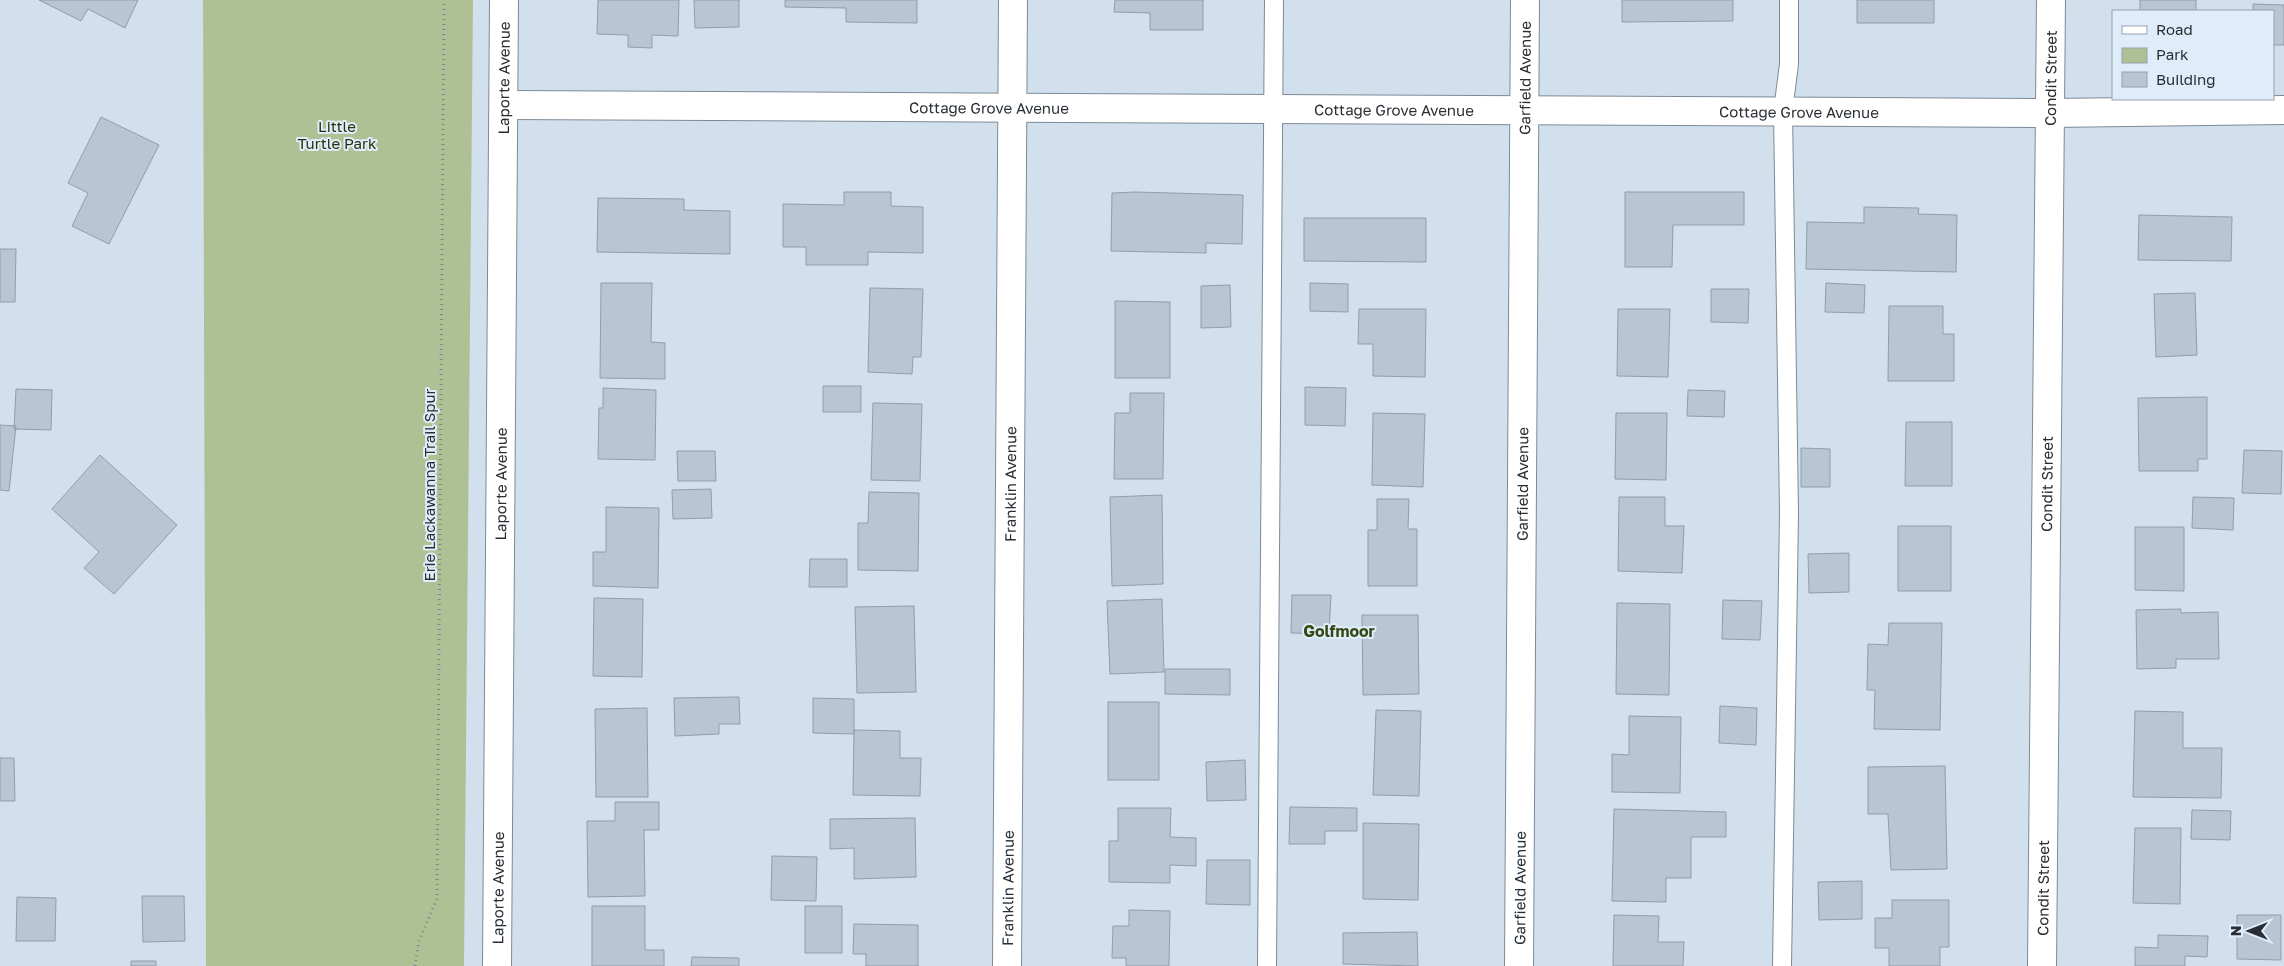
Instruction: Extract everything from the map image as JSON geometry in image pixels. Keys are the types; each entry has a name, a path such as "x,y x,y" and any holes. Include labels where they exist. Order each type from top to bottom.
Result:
{"street":[{"name":"Laporte Avenue","path":"497,966 504,0"},
{"name":"Franklin Avenue","path":"1007,966 1014,0"},
{"name":"Garfield Avenue","path":"1519,966 1525,0"},
{"name":"Condit Street","path":"2042,966 2051,0"},
{"name":"Cottage Grove Avenue","path":"504,105 1013,106 2050,113 2284,110"}],"lane":[{"path":"1267,966 1274,0"},
{"path":"1782,966 1789,513 1783,111 1789,64 1789,0"}],"path":[{"name":"Erie Lackawanna Trail Spur","path":"415,966 419,941 437,900 444,0"}],"green space":[{"name":"Little Turtle Park","path":"203,0 473,0 464,966 206,966"}],"building":[{"path":"39,0 138,0 125,28 88,9 81,21"},
{"path":"598,0 679,0 678,36 652,35 652,48 628,47 628,35 597,34"},
{"path":"694,0 739,0 739,27 695,28"},
{"path":"785,0 917,0 917,23 846,22 846,8 785,7"},
{"path":"1115,0 1203,0 1203,30 1150,30 1150,13 1114,12"},
{"path":"1622,0 1733,0 1733,21 1622,22"},
{"path":"1857,0 1934,0 1934,23 1857,23"},
{"path":"2140,0 2196,0 2196,10 2140,10"},
{"path":"2253,4 2284,5 2284,45 2274,45 2274,10 2253,10"},
{"path":"101,117 159,145 109,244 72,226 88,193 68,183"},
{"path":"844,192 891,192 891,206 923,207 923,253 868,252 868,265 806,265 806,247 783,247 783,204 844,205"},
{"path":"1625,192 1744,192 1744,225 1673,225 1672,267 1625,267"},
{"path":"1112,193 1243,195 1242,244 1206,243 1206,253 1111,251"},
{"path":"598,198 684,199 684,210 730,211 730,254 597,252"},
{"path":"1864,207 1919,208 1918,214 1957,215 1956,272 1806,269 1807,222 1864,223"},
{"path":"2139,215 2232,217 2231,261 2138,260"},
{"path":"1304,218 1426,218 1426,262 1304,261"},
{"path":"0,249 16,249 15,302 0,302"},
{"path":"601,283 652,283 651,342 665,343 665,379 600,378"},
{"path":"1310,283 1348,284 1348,312 1310,311"},
{"path":"1826,283 1865,285 1864,313 1825,312"},
{"path":"1230,285 1231,327 1201,328 1201,286"},
{"path":"870,288 923,289 921,357 913,357 912,374 868,372"},
{"path":"1711,289 1749,289 1748,323 1711,322"},
{"path":"2195,293 2197,355 2156,357 2154,294"},
{"path":"1115,301 1170,302 1170,378 1115,378"},
{"path":"1889,306 1943,306 1943,334 1954,334 1954,381 1888,381"},
{"path":"1359,309 1426,309 1425,377 1373,376 1373,344 1358,344"},
{"path":"1618,309 1670,309 1668,377 1617,376"},
{"path":"823,386 861,386 861,412 823,412"},
{"path":"1305,387 1346,388 1345,426 1305,425"},
{"path":"603,388 656,390 655,460 598,459 599,408 603,408"},
{"path":"16,389 52,390 51,430 14,429"},
{"path":"1688,390 1725,391 1724,417 1687,416"},
{"path":"1130,393 1164,393 1163,479 1114,479 1115,413 1130,413"},
{"path":"2207,397 2207,459 2198,459 2198,471 2139,471 2138,398"},
{"path":"873,403 922,404 920,481 871,480"},
{"path":"1373,413 1425,414 1423,487 1372,485"},
{"path":"1616,413 1667,413 1666,480 1615,479"},
{"path":"1906,422 1952,422 1952,486 1905,486"},
{"path":"0,425 16,426 9,491 0,490"},
{"path":"1801,448 1830,449 1830,487 1801,487"},
{"path":"2244,450 2282,451 2281,494 2242,493"},
{"path":"677,451 715,451 716,481 678,481"},
{"path":"100,455 177,525 114,594 84,568 99,552 52,509"},
{"path":"711,489 712,518 673,519 672,490"},
{"path":"869,492 919,493 918,571 858,570 858,523 868,523"},
{"path":"1162,495 1163,584 1112,586 1110,497"},
{"path":"1619,497 1665,497 1665,526 1684,526 1682,573 1618,571"},
{"path":"2193,497 2234,498 2233,530 2192,528"},
{"path":"1377,499 1409,499 1408,529 1417,529 1417,586 1368,586 1368,530 1377,530"},
{"path":"606,507 659,508 658,588 593,586 593,552 606,552"},
{"path":"1898,526 1951,526 1951,591 1898,591"},
{"path":"2135,527 2184,527 2184,591 2135,590"},
{"path":"1849,553 1849,592 1809,593 1808,554"},
{"path":"810,559 847,559 847,587 809,587"},
{"path":"1292,595 1331,595 1329,634 1291,633"},
{"path":"594,598 643,599 642,677 593,676"},
{"path":"1162,599 1164,672 1110,674 1107,601"},
{"path":"1723,600 1762,601 1760,640 1722,639"},
{"path":"1617,603 1670,604 1669,695 1616,694"},
{"path":"914,606 916,692 857,693 855,607"},
{"path":"2181,609 2181,613 2218,612 2219,659 2176,659 2176,668 2137,669 2136,610"},
{"path":"1362,615 1418,615 1419,694 1363,695"},
{"path":"1889,623 1942,623 1940,730 1874,729 1875,690 1867,690 1868,644 1888,645"},
{"path":"1165,669 1230,669 1230,695 1165,694"},
{"path":"739,697 740,724 719,724 719,734 675,736 674,698"},
{"path":"813,698 854,699 854,734 813,733"},
{"path":"1108,702 1159,702 1159,780 1108,780"},
{"path":"1720,706 1757,708 1756,745 1719,743"},
{"path":"647,708 648,797 596,797 595,709"},
{"path":"1376,710 1421,711 1419,796 1373,795"},
{"path":"2135,711 2183,712 2183,748 2222,748 2221,798 2133,797"},
{"path":"1629,716 1681,717 1680,793 1612,792 1612,754 1629,755"},
{"path":"854,730 900,731 900,758 921,758 920,796 853,795"},
{"path":"0,758 14,758 15,801 0,801"},
{"path":"1245,760 1246,800 1207,801 1206,762"},
{"path":"1945,766 1947,869 1891,870 1888,814 1868,814 1868,767"},
{"path":"615,802 659,802 659,830 644,830 645,896 588,897 587,821 615,821"},
{"path":"1290,807 1357,808 1357,831 1325,831 1325,844 1289,844"},
{"path":"1118,808 1171,808 1170,837 1196,838 1196,866 1170,865 1170,883 1109,882 1109,841 1118,841"},
{"path":"1614,809 1726,812 1726,837 1691,837 1691,878 1666,878 1666,902 1612,901"},
{"path":"2192,810 2231,811 2230,840 2191,839"},
{"path":"915,818 916,877 854,879 854,848 830,849 830,819"},
{"path":"1363,823 1419,824 1418,900 1363,899"},
{"path":"2135,828 2181,828 2180,904 2133,903"},
{"path":"772,856 817,857 816,901 771,900"},
{"path":"1207,860 1250,860 1250,905 1206,904"},
{"path":"1862,881 1862,919 1819,920 1818,882"},
{"path":"142,896 184,896 185,941 143,942"},
{"path":"17,897 56,898 55,941 16,941"},
{"path":"1892,900 1949,900 1949,947 1940,947 1940,966 1889,966 1889,948 1875,948 1875,918 1892,918"},
{"path":"592,906 645,906 645,950 664,950 664,966 592,966"},
{"path":"805,906 842,906 842,953 805,953"},
{"path":"1129,910 1170,911 1169,966 1126,966 1126,958 1112,958 1113,926 1129,926"},
{"path":"1614,915 1659,916 1658,942 1684,942 1683,966 1613,966"},
{"path":"2237,915 2281,915 2281,960 2237,959"},
{"path":"854,924 918,925 918,966 866,966 866,954 853,954"},
{"path":"1417,932 1418,966 1343,964 1343,933"},
{"path":"2158,935 2208,936 2207,957 2185,956 2185,966 2135,966 2135,947 2158,948"},
{"path":"692,957 739,958 739,966 691,966"},
{"path":"131,961 156,961 156,966 131,966"}],"district":[{"name":"Golfmoor","path":"1339,631"}]}
